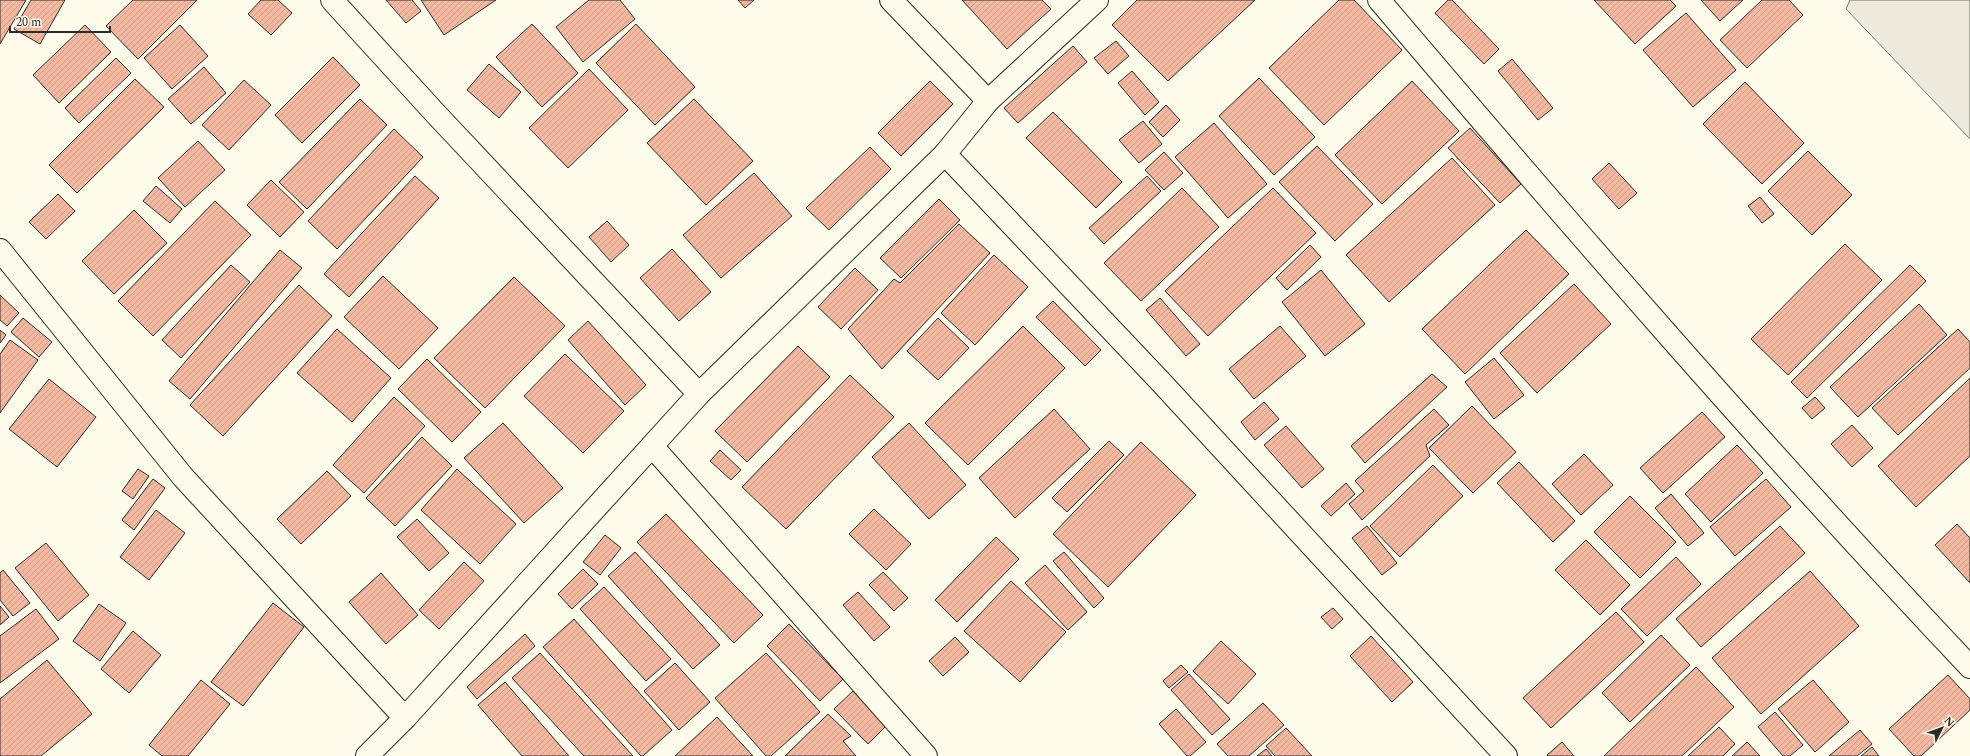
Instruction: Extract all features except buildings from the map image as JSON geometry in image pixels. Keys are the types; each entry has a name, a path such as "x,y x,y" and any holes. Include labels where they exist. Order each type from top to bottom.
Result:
{"street":[{"path":"332,0 435,113 699,394"},
{"path":"891,0 988,101"},
{"path":"367,756 405,718 699,394 944,154 988,101 1097,0"},
{"path":"1379,0 1572,227 1898,591 1970,667"},
{"path":"944,154 1160,381 1506,756"},
{"path":"0,250 183,477 405,718"},
{"path":"652,446 926,756"}],"shaded area":[{"path":"1850,0 1970,0 1970,139 1846,9"}]}
